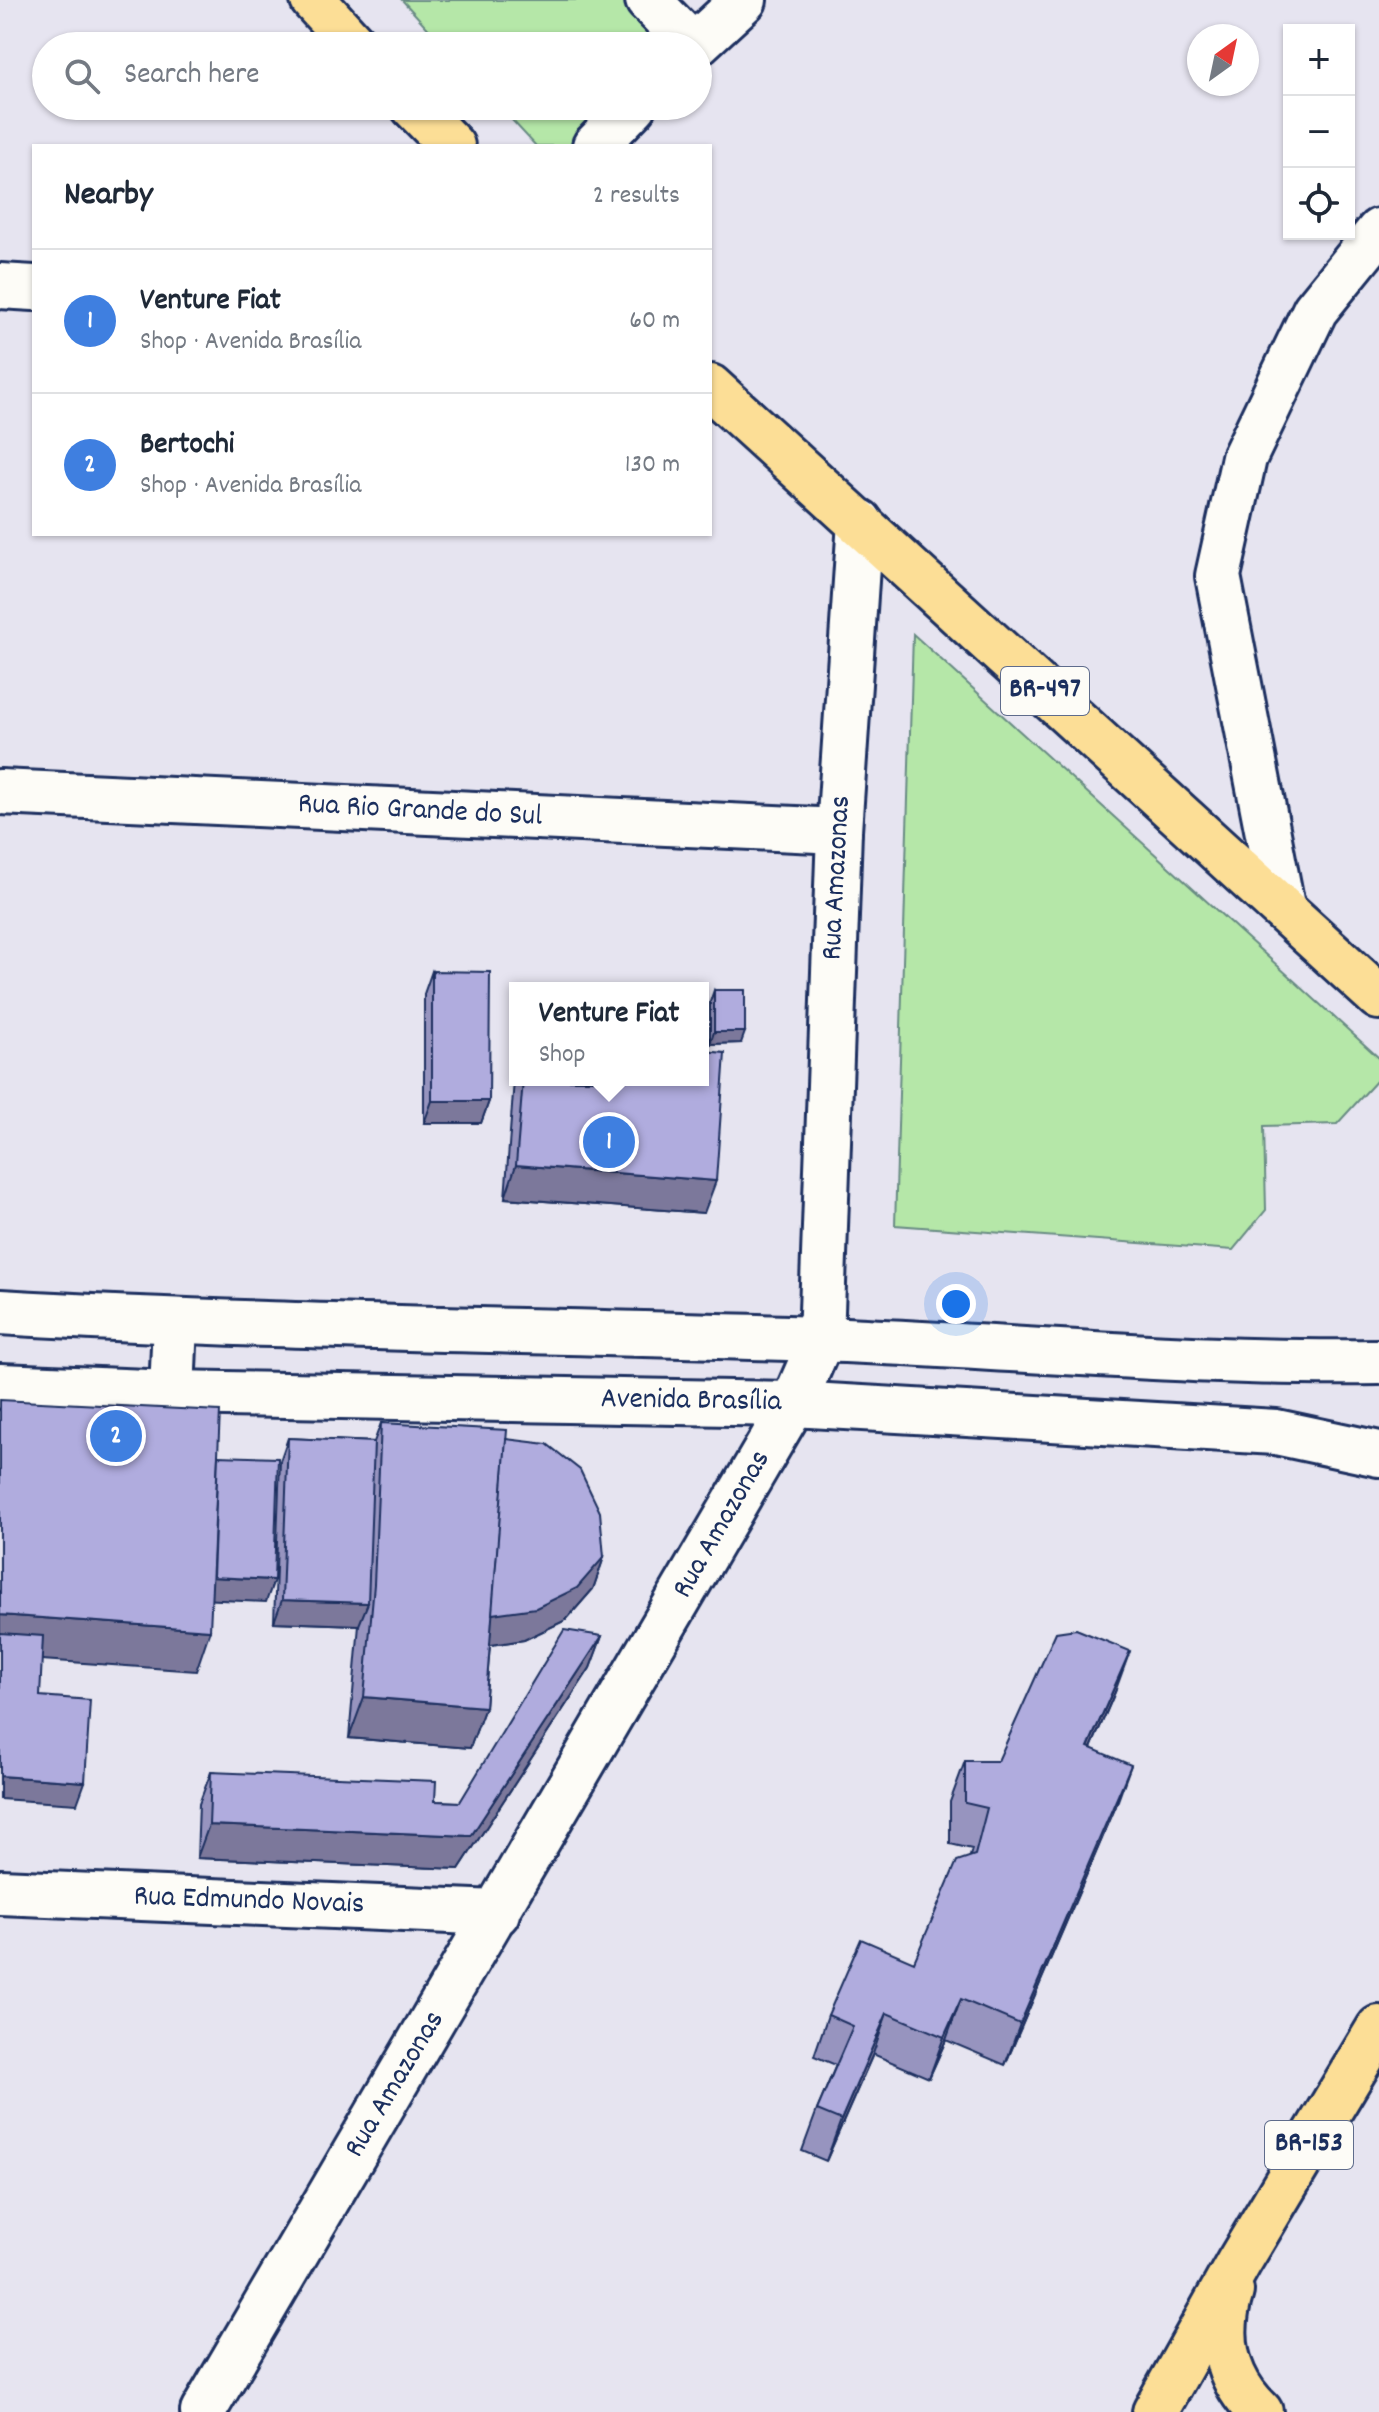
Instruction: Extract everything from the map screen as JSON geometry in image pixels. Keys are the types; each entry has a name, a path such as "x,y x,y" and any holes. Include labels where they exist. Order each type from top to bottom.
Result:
{"highway":[{"path":"313,0 342,32"},
{"path":"427,120 450,144"},
{"name":"BR-497","path":"712,389 1379,997"},
{"name":"BR-153","path":"1155,2412 1239,2262 1379,2028"},
{"path":"1239,2262 1223,2317 1227,2361 1241,2394 1260,2412"}],"street":[{"path":"648,0 679,32"},
{"path":"709,32 744,0"},
{"path":"597,144 620,120"},
{"path":"1282,906 1218,576 1244,458 1315,310 1379,231"},
{"path":"0,286 32,288"},
{"name":"Rua Amazonas","path":"203,2412 793,1404 821,1340 839,831 860,522"},
{"name":"Rua Rio Grande do Sul","path":"0,792 839,831"},
{"path":"0,1312 175,1322 821,1340 1277,1363 1379,1362"},
{"path":"172,1393 175,1322"},
{"path":"1276,1432 1277,1363"},
{"name":"Avenida Brasília","path":"0,1386 172,1393 793,1404 1276,1432 1379,1454"},
{"name":"Rua Edmundo Novais","path":"0,1892 497,1913"}],"green space":[{"path":"402,0 629,0 660,32 431,32"},
{"path":"512,120 604,120 580,144 534,144"},
{"path":"913,634 1379,1058 1379,1078 1337,1124 1264,1126 1266,1210 1233,1250 895,1225"}],"building":[{"path":"432,971 490,972 489,1101 432,1101"},
{"path":"714,990 745,990 745,1032 714,1032"},
{"path":"709,1052 725,1053 716,1181 516,1165 523,1086 709,1086"},
{"path":"0,1400 220,1411 210,1630 0,1615"},
{"path":"381,1423 507,1430 485,1707 364,1697 374,1584"},
{"path":"288,1438 374,1442 368,1603 282,1600"},
{"path":"506,1439 547,1444 580,1470 600,1512 604,1557 577,1588 536,1608 492,1614"},
{"path":"218,1456 278,1458 274,1580 213,1577"},
{"path":"1076,1629 1130,1651 1088,1747 1131,1765 1020,2024 961,1999 944,2037 887,2013 841,2120 817,2110 853,2026 828,2015 861,1939 914,1962 957,1861 975,1855 987,1808 965,1803 965,1761 998,1761 1056,1632"},
{"path":"564,1630 602,1636 471,1836 209,1825 211,1772 436,1781 435,1801 460,1802"},
{"path":"0,1633 43,1636 40,1696 90,1700 85,1782 0,1776"}],"place":[{"name":"Venture Fiat","path":"609,1142"},
{"name":"Bertochi","path":"116,1436"}]}
